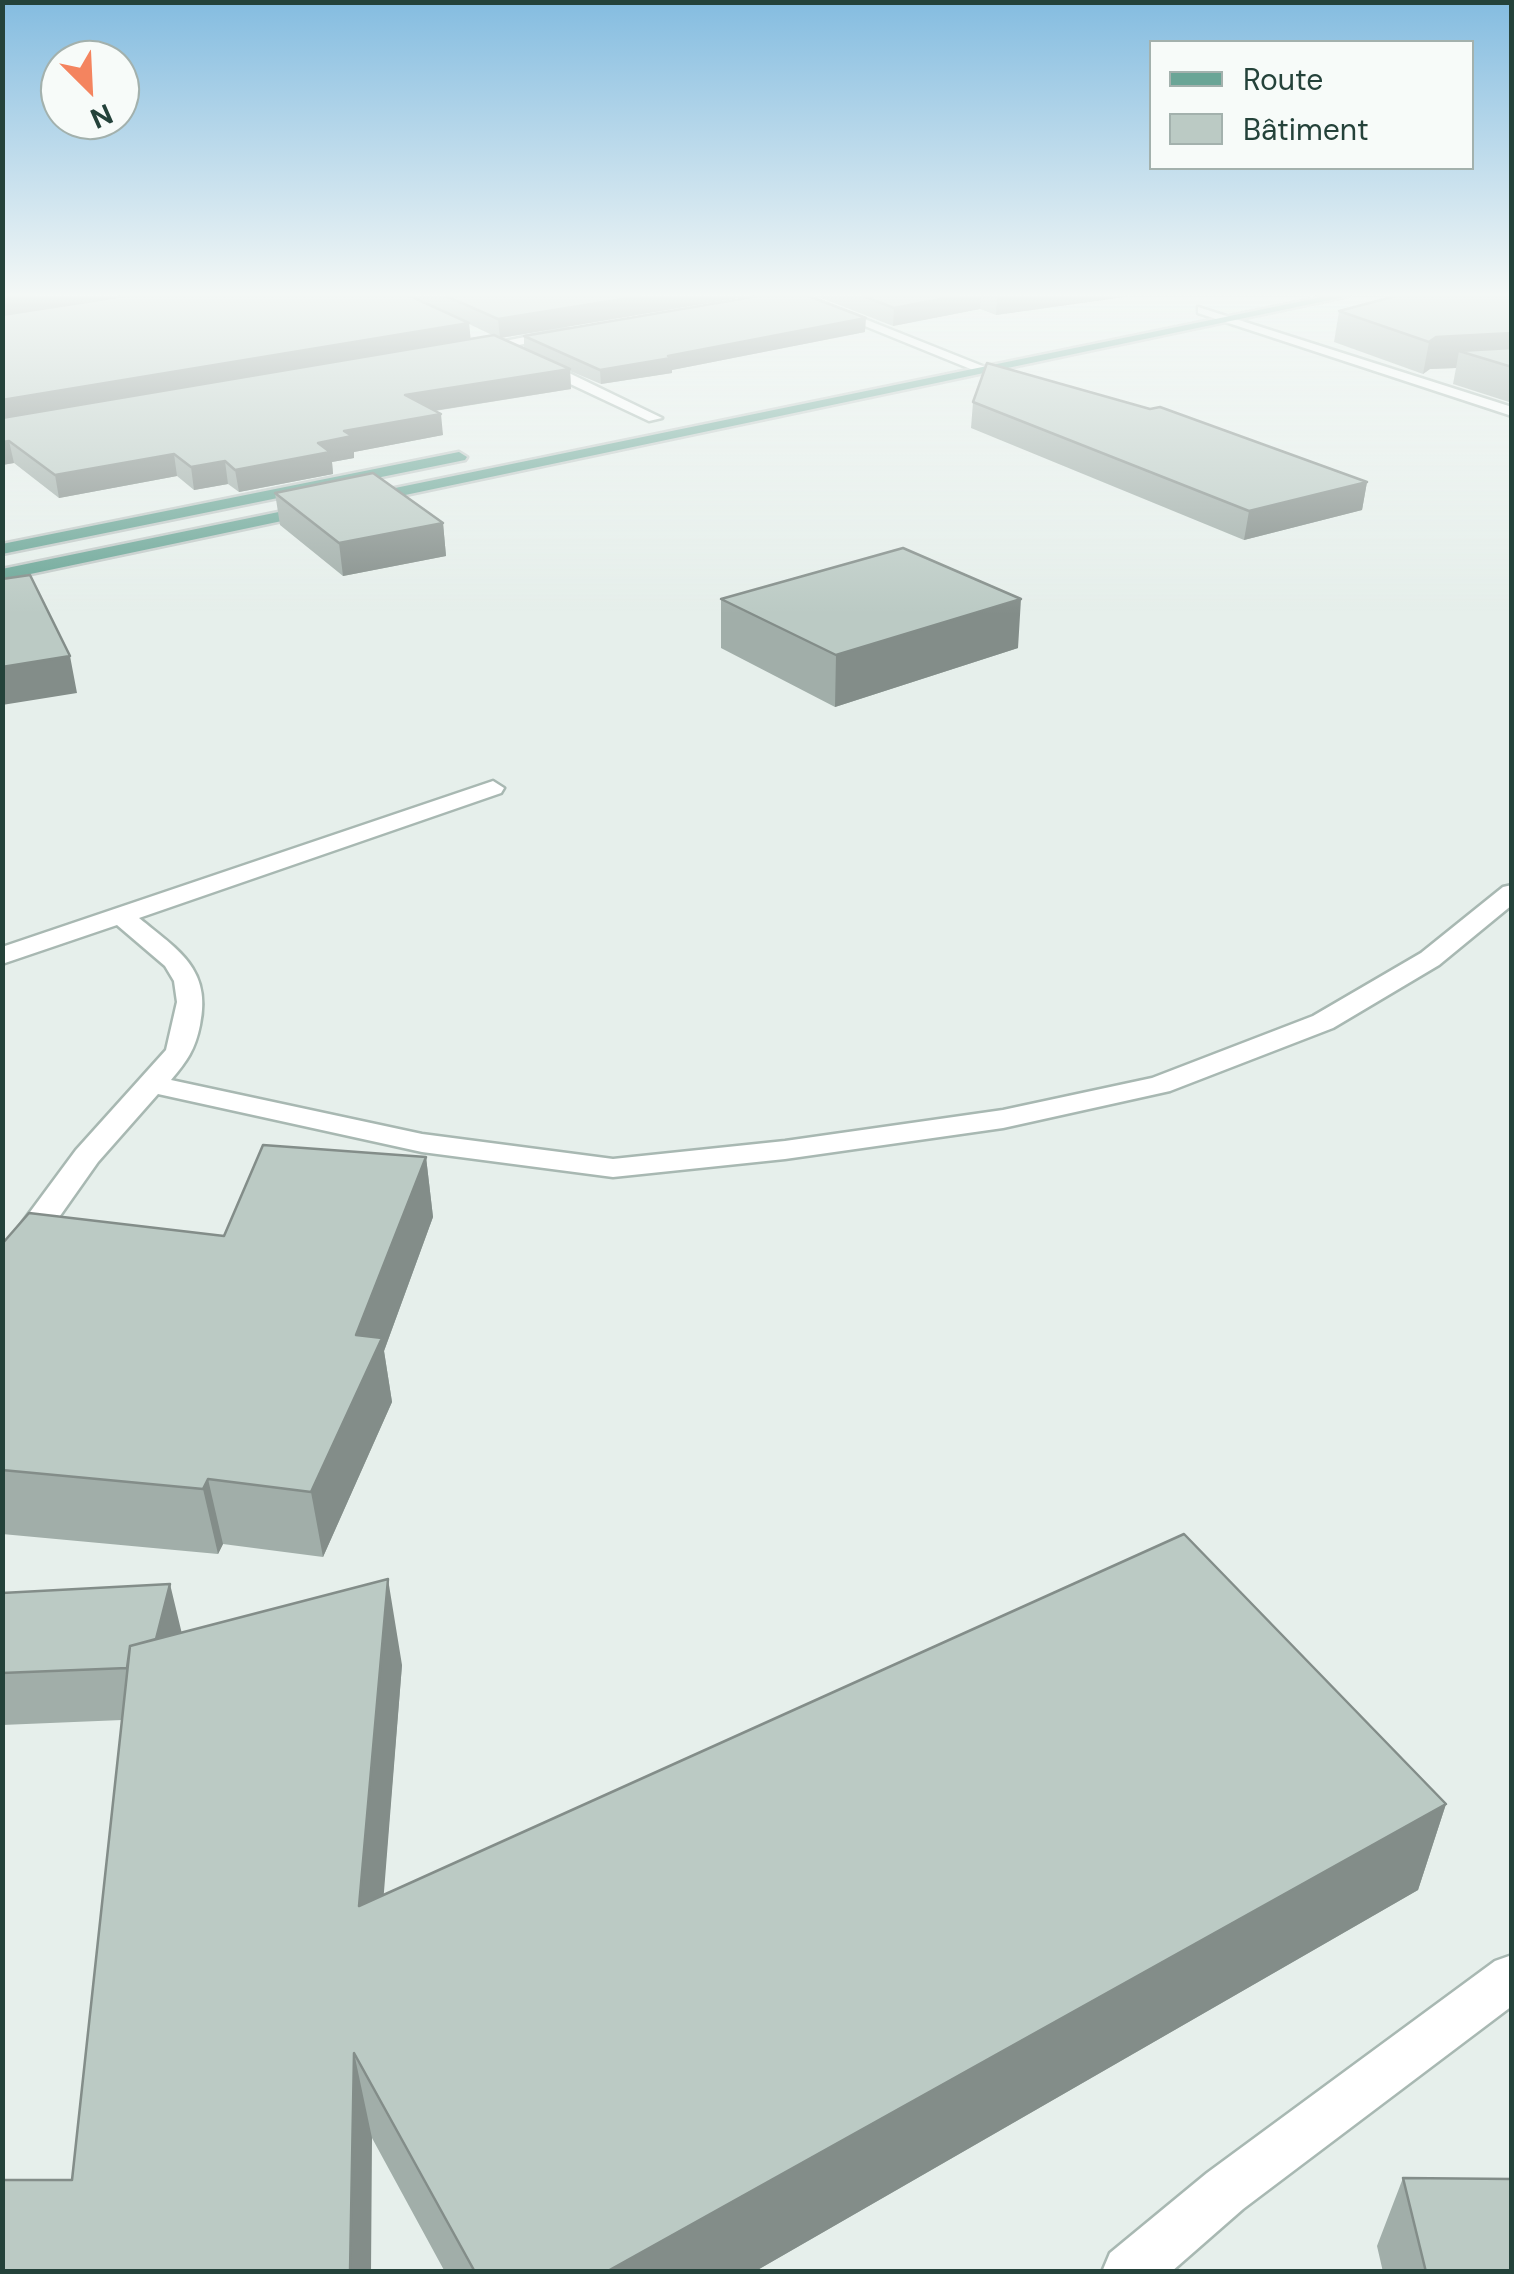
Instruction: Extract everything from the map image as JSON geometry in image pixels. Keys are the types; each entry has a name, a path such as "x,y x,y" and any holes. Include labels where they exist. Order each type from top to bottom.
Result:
{"main road":[{"path":"2,575 825,402"},
{"path":"616,426 674,414"},
{"path":"2,549 480,453"}],"street":[{"path":"620,402 654,418"},
{"path":"1484,402 1512,412"},
{"path":"2,956 493,788"},
{"path":"151,1084 422,1143 613,1168 785,1150 1002,1119 1160,1085 1322,1022 1430,959 1512,892"},
{"path":"2,1274 87,1156 180,1052 191,1002 187,981 175,961 121,916"},
{"path":"1129,2272 1225,2191 1512,1977"}],"building":[{"path":"96,402 418,402 441,414 344,431 352,436 318,443 330,452 235,470 225,461 191,467 174,454 55,475 9,441 2,442 2,418"},
{"path":"973,402 1126,402 1150,409 1160,407 1367,482 1249,511"},
{"path":"373,473 443,523 339,543 275,493"},
{"path":"903,548 1021,599 836,655 721,599"},
{"path":"30,575 70,656 2,667 2,579"},
{"path":"263,1145 426,1157 356,1335 382,1338 311,1492 208,1479 203,1489 2,1470 2,1244 29,1213 224,1236"},
{"path":"1184,1534 1446,1804 606,2272 475,2272 354,2053 350,2272 2,2272 2,2180 72,2180 130,1646 388,1579 359,1906"},
{"path":"170,1584 156,1639 130,1646 127,1668 2,1673 2,1593"},
{"path":"1403,2178 1512,2179 1512,2272 1426,2272"}]}
